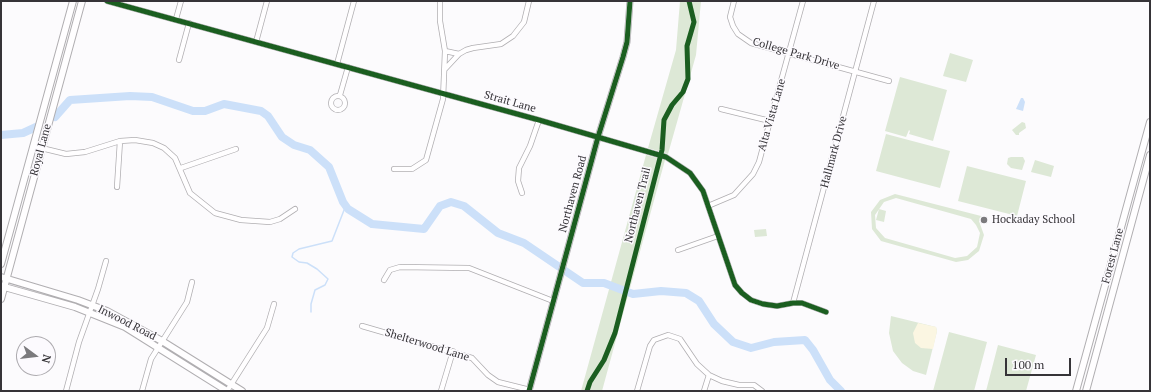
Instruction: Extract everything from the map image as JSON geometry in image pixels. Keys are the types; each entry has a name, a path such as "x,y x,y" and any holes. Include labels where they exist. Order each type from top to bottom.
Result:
{"main road":[{"name":"Royal Lane","path":"1,264 73,1"},
{"name":"Royal Lane","path":"1,299 4,278 27,202 82,1"},
{"name":"Forest Lane","path":"1076,391 1150,122"},
{"name":"Forest Lane","path":"1086,391 1149,165 1150,155"},
{"path":"18,200 27,202"},
{"name":"Inwood Road","path":"4,278 92,305 134,325 162,341 242,391"},
{"name":"Inwood Road","path":"3,287 55,300 90,312 125,327 227,391"},
{"path":"1101,299 1110,302"}],"street":[{"name":"Strait Lane","path":"107,1 443,93 666,158 675,162 698,182 704,191 718,236 736,285 742,293 750,300 763,304 778,306 802,303 826,312"},
{"path":"176,20 181,1"},
{"path":"256,42 267,1"},
{"path":"337,64 354,1"},
{"path":"394,169 412,169 426,160 443,99 445,51 440,21 440,1"},
{"path":"445,69 459,54 473,48 501,44 513,36 524,22 529,1"},
{"name":"Northaven Road","path":"529,390 598,137 624,57 627,42 630,1"},
{"name":"College Park Drive","path":"734,1 730,17 738,34 751,43 889,81"},
{"name":"Alta Vista Lane","path":"708,206 734,195 753,174 759,162 803,1"},
{"name":"Hallmark Drive","path":"793,303 874,1"},
{"path":"179,60 189,23"},
{"path":"445,51 459,54"},
{"path":"340,95 348,67"},
{"path":"721,109 770,121"},
{"path":"522,194 518,182 519,168 530,146 539,120"},
{"path":"33,146 66,154 79,153 120,141 135,140 153,143 164,148 175,158 181,168 185,183 190,193 205,207 222,215 241,220 270,222 280,219 295,209"},
{"path":"116,187 120,141"},
{"path":"181,168 236,149"},
{"path":"1139,162 1149,165"},
{"path":"678,250 718,236"},
{"path":"66,391 92,305 103,275 106,261"},
{"path":"384,280 390,270 400,267 469,268 553,301"},
{"path":"142,391 151,359 187,302 192,282"},
{"path":"227,391 267,328 274,304"},
{"name":"Shelterwood Lane","path":"362,326 453,351 472,358 488,375 498,382 529,390"},
{"path":"637,391 650,346 654,340 659,337 674,336 684,344 697,364 709,375 722,381 739,385 754,385 762,391"},
{"path":"441,391 453,351"},
{"path":"704,391 709,375"}],"green space":[{"path":"680,1 701,1 696,55 668,154 648,148 676,50"},
{"path":"950,53 973,60 966,82 943,76"},
{"path":"900,77 947,90 933,141 909,134 909,130 906,137 885,131"},
{"path":"1022,122 1025,123 1026,128 1019,133 1019,135 1016,135 1012,130"},
{"path":"886,134 950,151 940,188 876,171"},
{"path":"646,155 665,160 602,391 581,391"},
{"path":"1023,157 1025,161 1022,170 1011,168 1007,164 1008,158"},
{"path":"1035,160 1054,166 1051,177 1031,172"},
{"path":"967,166 1026,181 1017,216 958,201"},
{"path":"895,194 985,217 984,222 979,221 984,235 979,251 968,260 956,262 881,241 872,229 871,212 880,200","holes":["896,198 971,219 980,233 977,247 967,256 955,258 885,238 876,228 875,215 884,202"]},
{"path":"879,209 886,211 884,222 876,220"},
{"path":"766,229 767,236 755,237 754,230"},
{"path":"891,316 936,327 937,331 926,375 913,371 902,363 893,351 889,333"},
{"path":"949,332 987,342 974,391 933,391"},
{"path":"998,345 1036,355 1026,391 986,391"}],"sand":[{"path":"918,323 936,327 937,331 933,349 921,348 915,343 913,333"}],"water":[{"path":"1021,98 1023,98 1025,102 1023,111 1016,109"}],"waterway":[{"path":"55,117 70,100 130,96 152,97 193,111 205,111 224,104 261,111 268,116 282,137 294,145 310,150 329,167 343,202 348,209 372,224 424,229 440,206 451,202 464,206 498,233 524,243 583,283 604,283 633,294 661,291 686,293 699,301 714,324 733,342 751,348 774,342 805,340 813,350 830,380 841,391"},
{"path":"1,135 23,133 36,127"},
{"path":"311,312 311,304 315,290 325,285 328,279 317,269 307,263 299,262 292,257 293,253 299,249 332,241 346,205"}],"cycle path":[{"path":"107,1 539,120 666,157 690,173 703,191 735,285 742,293 751,300 763,304 777,306 802,303 826,312"},
{"path":"529,391 598,137 627,42 630,1"},
{"name":"Northaven Trail","path":"587,391 590,382 604,360 615,333 662,150 664,120 672,105 683,92 688,79 687,46 694,22 689,1"}],"place":[{"name":"Hockaday School","path":"984,220"}]}
